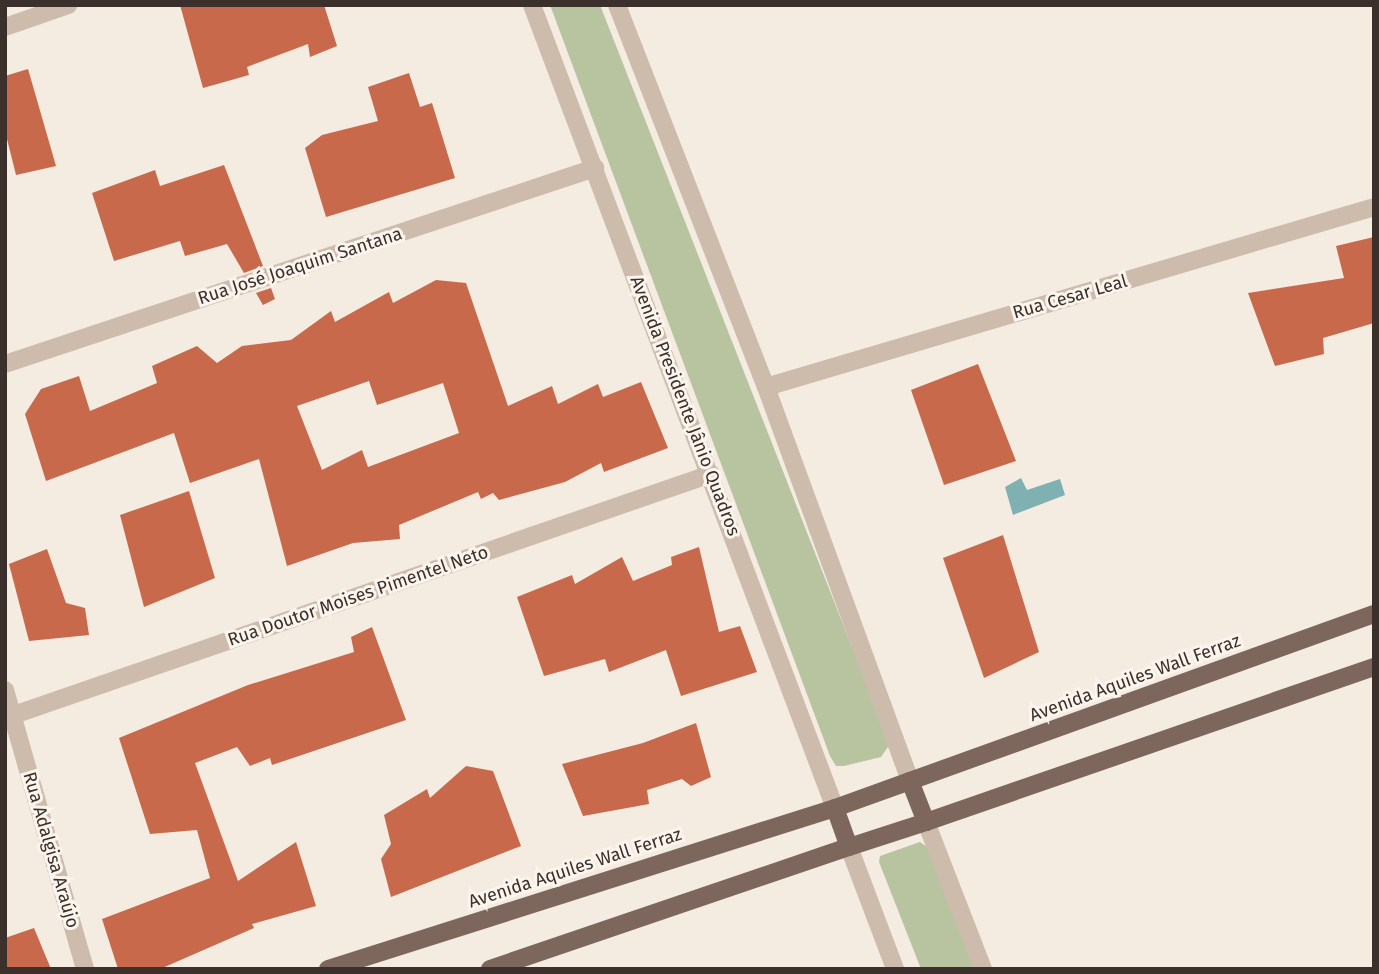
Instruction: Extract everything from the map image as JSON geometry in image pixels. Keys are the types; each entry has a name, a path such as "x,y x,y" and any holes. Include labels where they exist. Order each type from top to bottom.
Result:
{"main road":[{"name":"Avenida Aquiles Wall Ferraz","path":"328,969 835,808 1374,614"},
{"path":"490,969 1374,667"},
{"path":"911,781 926,822"},
{"path":"835,808 849,847"}],"street":[{"path":"5,27 68,5"},
{"name":"Avenida Presidente Jânio Quadros","path":"532,5 596,168 835,808"},
{"path":"617,5 766,387 911,781"},
{"name":"Rua José Joaquim Santana","path":"5,364 596,168"},
{"name":"Rua Cesar Leal","path":"766,387 1374,207"},
{"name":"Rua Doutor Moises Pimentel Neto","path":"9,716 710,474"},
{"name":"Rua Adalgisa Araújo","path":"5,690 9,716 85,969"},
{"path":"926,822 983,969"},
{"path":"849,847 895,969"}],"green space":[{"path":"550,5 600,5 890,744 881,757 836,766 830,756"},
{"path":"920,842 927,847 974,969 921,969 879,862 880,856"}],"water":[{"path":"1021,478 1027,490 1060,479 1065,495 1013,515 1005,487"}],"building":[{"path":"180,5 324,5 337,46 310,57 308,44 247,67 249,75 203,88"},
{"path":"28,69 56,166 16,175 5,131 5,76"},
{"path":"409,73 420,107 432,103 455,178 326,217 305,148 322,135 378,121 368,87"},
{"path":"224,165 263,266 244,273 227,244 185,256 180,241 114,261 92,193 155,170 160,186"},
{"path":"1374,237 1374,323 1323,338 1324,354 1275,366 1248,293 1344,278 1336,246"},
{"path":"436,280 466,283 508,406 552,386 558,404 598,384 603,397 641,382 668,448 604,472 601,463 565,482 499,500 493,493 481,499 478,492 399,525 400,539 353,543 287,566 259,459 190,483 174,433 46,481 25,414 41,389 79,376 90,411 157,383 152,366 197,346 217,363 242,346 291,340 331,311 335,322 389,292 393,303","holes":["369,381 377,405 443,383 459,433 368,467 362,450 322,470 297,406"]},
{"path":"271,288 275,299 263,305 256,293"},
{"path":"978,364 1016,461 944,485 911,390"},
{"path":"189,491 215,578 144,607 120,515"},
{"path":"1003,535 1039,652 984,678 943,558"},
{"path":"699,547 719,632 740,626 757,672 681,696 666,650 609,672 605,659 544,676 517,597 572,575 575,584 622,557 633,581 672,565 671,557"},
{"path":"47,549 66,603 85,608 89,635 29,641 9,564"},
{"path":"372,627 406,720 272,765 270,758 250,766 237,747 195,763 238,881 296,842 316,906 252,924 254,928 160,969 118,969 102,919 210,878 197,830 150,834 119,738 248,685 354,652 351,637"},
{"path":"696,723 711,777 691,786 682,779 647,790 649,804 583,816 562,764 643,743"},
{"path":"466,766 493,771 521,846 391,897 381,859 391,844 384,815 427,789 430,798"},
{"path":"34,928 51,969 5,969 5,938"}]}
